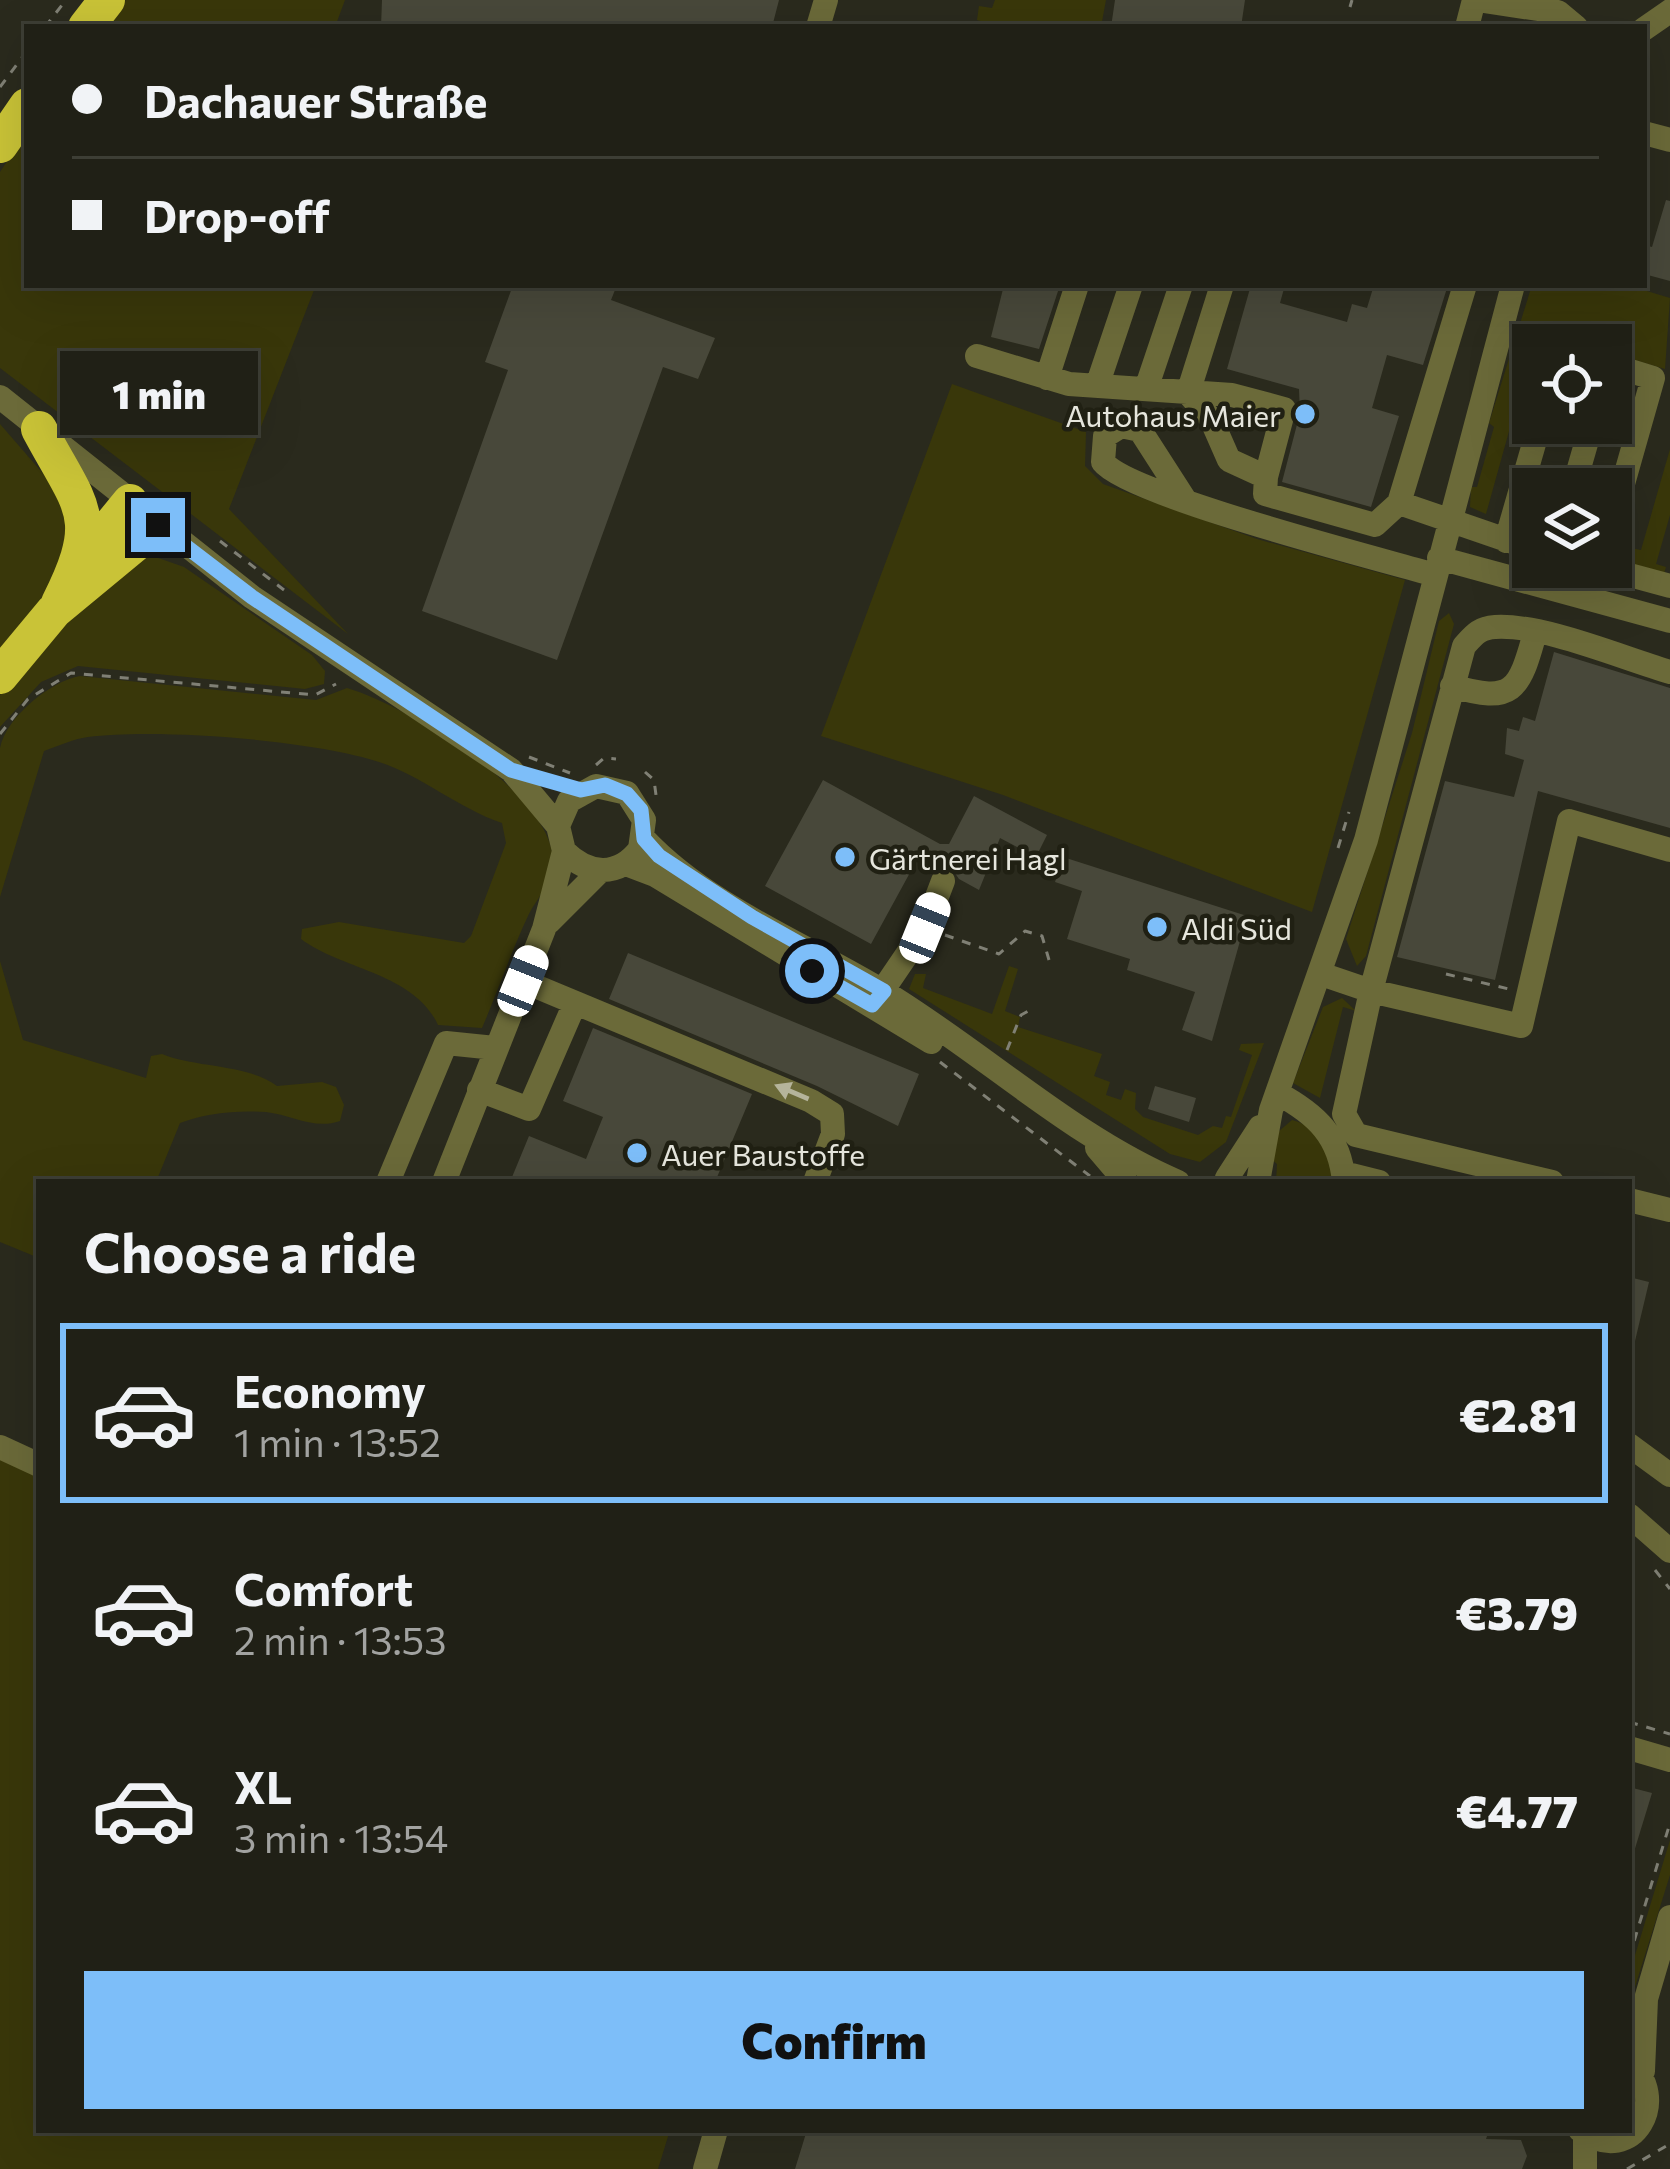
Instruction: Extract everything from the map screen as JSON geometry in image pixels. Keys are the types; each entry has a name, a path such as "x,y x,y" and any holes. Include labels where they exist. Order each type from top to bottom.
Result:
{"highway":[{"path":"88,24 107,0"},
{"path":"0,145 24,110"},
{"path":"39,429 84,514 86,540 54,611"},
{"path":"76,568 144,514"},
{"path":"0,676 144,514"}],"street":[{"path":"1476,0 1558,12 1572,24"},
{"path":"1047,377 1076,288"},
{"path":"1097,386 1130,288"},
{"path":"1146,389 1180,288"},
{"path":"1188,393 1221,288"},
{"path":"1188,393 1211,419 1229,460 1265,486 1375,524 1399,503 1464,288"},
{"path":"1259,1179 1274,1101 1366,840 1512,288"},
{"path":"977,356 1097,386 1232,394 1284,410 1259,524"},
{"path":"1628,468 1654,378 1632,371"},
{"path":"0,397 252,597 355,667 514,761 627,794 641,810 644,839 664,859 878,998 964,1062 1030,1091 1072,1119 1127,1170 1165,1179"},
{"path":"1506,541 1534,444"},
{"path":"1184,500 1259,524 1670,621"},
{"path":"1399,503 1512,543"},
{"path":"1632,576 1670,586"},
{"path":"1343,1178 1341,1133 1371,992 1464,646 1478,631 1498,627 1670,672"},
{"path":"1452,686 1491,697 1511,690 1524,673 1535,633"},
{"path":"514,761 580,865 600,871"},
{"path":"446,1179 544,928 569,801 581,778"},
{"path":"1321,974 1371,992 1521,1026 1569,821 1670,850"},
{"path":"626,864 644,839"},
{"path":"544,928 600,871 626,864 655,875 878,998"},
{"path":"878,998 925,928 943,881"},
{"path":"523,981 832,1114 833,1134 816,1179"},
{"path":"479,1090 529,1109 575,1003"},
{"path":"389,1179 446,1043 495,1048"},
{"path":"1274,1101 1315,1115 1341,1133 1502,1176"},
{"path":"1227,1179 1274,1101"},
{"path":"1632,1201 1670,1210"},
{"path":"0,1447 36,1464"},
{"path":"1636,1449 1670,1475"},
{"path":"1632,1518 1668,1550"},
{"path":"1632,1749 1670,1760"},
{"path":"1604,2169 1662,2135 1664,2102 1636,2067 1646,1999 1670,1917"},
{"path":"1632,2022 1646,1999"},
{"path":"705,2169 715,2133"},
{"path":"1582,2133 1585,2169"},
{"path":"1583,2133 1625,2157"}],"path":[{"path":"47,24 66,0"},
{"path":"0,87 24,55"},
{"path":"0,734 28,699 71,673 315,694 355,667"},
{"path":"514,761 581,778 604,758 616,759"},
{"path":"645,772 654,779 659,803"},
{"path":"1335,860 1351,804"},
{"path":"925,928 999,954 1025,931 1042,936 1049,960"},
{"path":"1446,974 1528,994"},
{"path":"1006,1053 1022,1015 1034,1008"},
{"path":"939,1061 1062,1150 1093,1179"},
{"path":"1632,1723 1670,1734"},
{"path":"1632,1948 1670,1823"},
{"path":"1625,2157 1662,2135"}],"shaded area":[{"path":"126,0 345,0 336,24 106,24"},
{"path":"995,0 1106,0 1102,24 977,20 979,6 992,8"},
{"path":"24,136 24,288 315,288 229,509 348,634 0,368 0,172"},
{"path":"1531,288 1637,288 1670,298 1665,369 1632,359 1632,324 1520,324"},
{"path":"1512,349 1512,421 1486,514 1470,507 1471,487 1477,487 1494,427 1489,423"},
{"path":"952,384 1086,432 1085,466 1103,484 1257,539 1405,580 1312,912 1003,795 821,736"},
{"path":"0,424 73,508 77,550 0,657"},
{"path":"1670,449 1670,515 1656,564 1666,567 1663,577 1632,569 1632,548 1641,550"},
{"path":"147,554 184,567 312,655 325,671 324,684 305,689 78,666 41,682 0,727 0,695 55,632"},
{"path":"1449,613 1454,624 1366,956 1357,966 1346,939 1412,733 1439,621"},
{"path":"80,676 316,700 347,688 440,734 506,784 549,840 553,867 482,1028 438,1025 427,1008 395,983 301,939 302,929 339,922 464,943 471,936 506,843 502,823 410,775 350,754 193,735 88,737 44,751 0,897 0,748 4,736 31,702"},
{"path":"0,961 23,1040 146,1078 151,1056 162,1054 252,1074 277,1086 322,1082 336,1087 344,1105 340,1121 321,1124 244,1111 180,1123 157,1179 36,1179 36,1257 0,1242"},
{"path":"1009,966 1018,969 1005,1011 1020,1017 1018,1027 1102,1054 1094,1076 1110,1082 1106,1095 1121,1100 1125,1089 1136,1093 1135,1109 1143,1117 1198,1135 1213,1126 1222,1128 1226,1116 1231,1117 1252,1055 1239,1050 1241,1044 1264,1043 1226,1142 1200,1162 1170,1154 909,989 915,974 926,974 923,988 992,1014"},
{"path":"1342,998 1356,1011 1343,1007 1320,1098 1293,1083 1323,1007"},
{"path":"1292,1120 1310,1129 1326,1153 1334,1179 1276,1179 1277,1164 1270,1158 1278,1132"},
{"path":"0,1451 36,1468 36,2133 669,2133 658,2169 0,2169"},
{"path":"1670,1840 1670,1875 1632,1996 1632,1965"}],"building":[{"path":"382,0 779,0 773,24 381,24"},
{"path":"1115,0 1245,0 1241,24 1111,24"},
{"path":"1666,200 1670,201 1670,281 1647,275 1647,246 1652,247"},
{"path":"512,288 616,288 611,300 715,338 698,379 663,367 557,660 422,611 508,370 485,362"},
{"path":"1003,288 1059,288 1039,349 991,337"},
{"path":"1250,288 1284,288 1280,303 1347,322 1352,304 1367,308 1373,288 1447,288 1423,365 1387,355 1372,408 1399,416 1371,507 1282,482 1300,413 1299,389 1227,369"},
{"path":"1554,652 1670,688 1670,828 1538,791 1495,980 1397,957 1445,781 1514,797 1524,760 1505,754 1507,728 1519,731 1523,717 1535,721"},
{"path":"823,780 940,844 949,844 974,796 1047,835 1036,857 1000,838 979,890 959,879 950,866 935,867 918,858 871,944 765,886"},
{"name":"Aldi Süd","path":"1063,857 1247,916 1212,1041 1182,1030 1195,992 1127,970 1130,959 1067,939 1082,891 1055,882"},
{"path":"628,953 919,1074 898,1126 817,1086 609,999"},
{"path":"593,1028 752,1094 716,1179 511,1179 529,1136 586,1159 603,1117 563,1101"},
{"path":"1155,1086 1196,1098 1189,1122 1148,1109"},
{"path":"1632,1278 1649,1282 1632,1341"},
{"path":"1632,1788 1652,1793 1632,1855"},
{"path":"806,2133 1488,2133 1486,2139 1521,2140 1527,2156 1522,2169 795,2169"}],"place":[{"name":"Autohaus Maier","path":"1305,414"},
{"name":"Gärtnerei Hagl","path":"845,857"},
{"name":"Aldi Süd","path":"1157,927"},
{"name":"Auer Baustoffe","path":"637,1153"}],"route":[{"path":"158,525 252,597 511,770 554,785 581,790 605,785 627,794 641,810 644,839 659,856 752,917 884,991 872,1005 812,971"}]}
